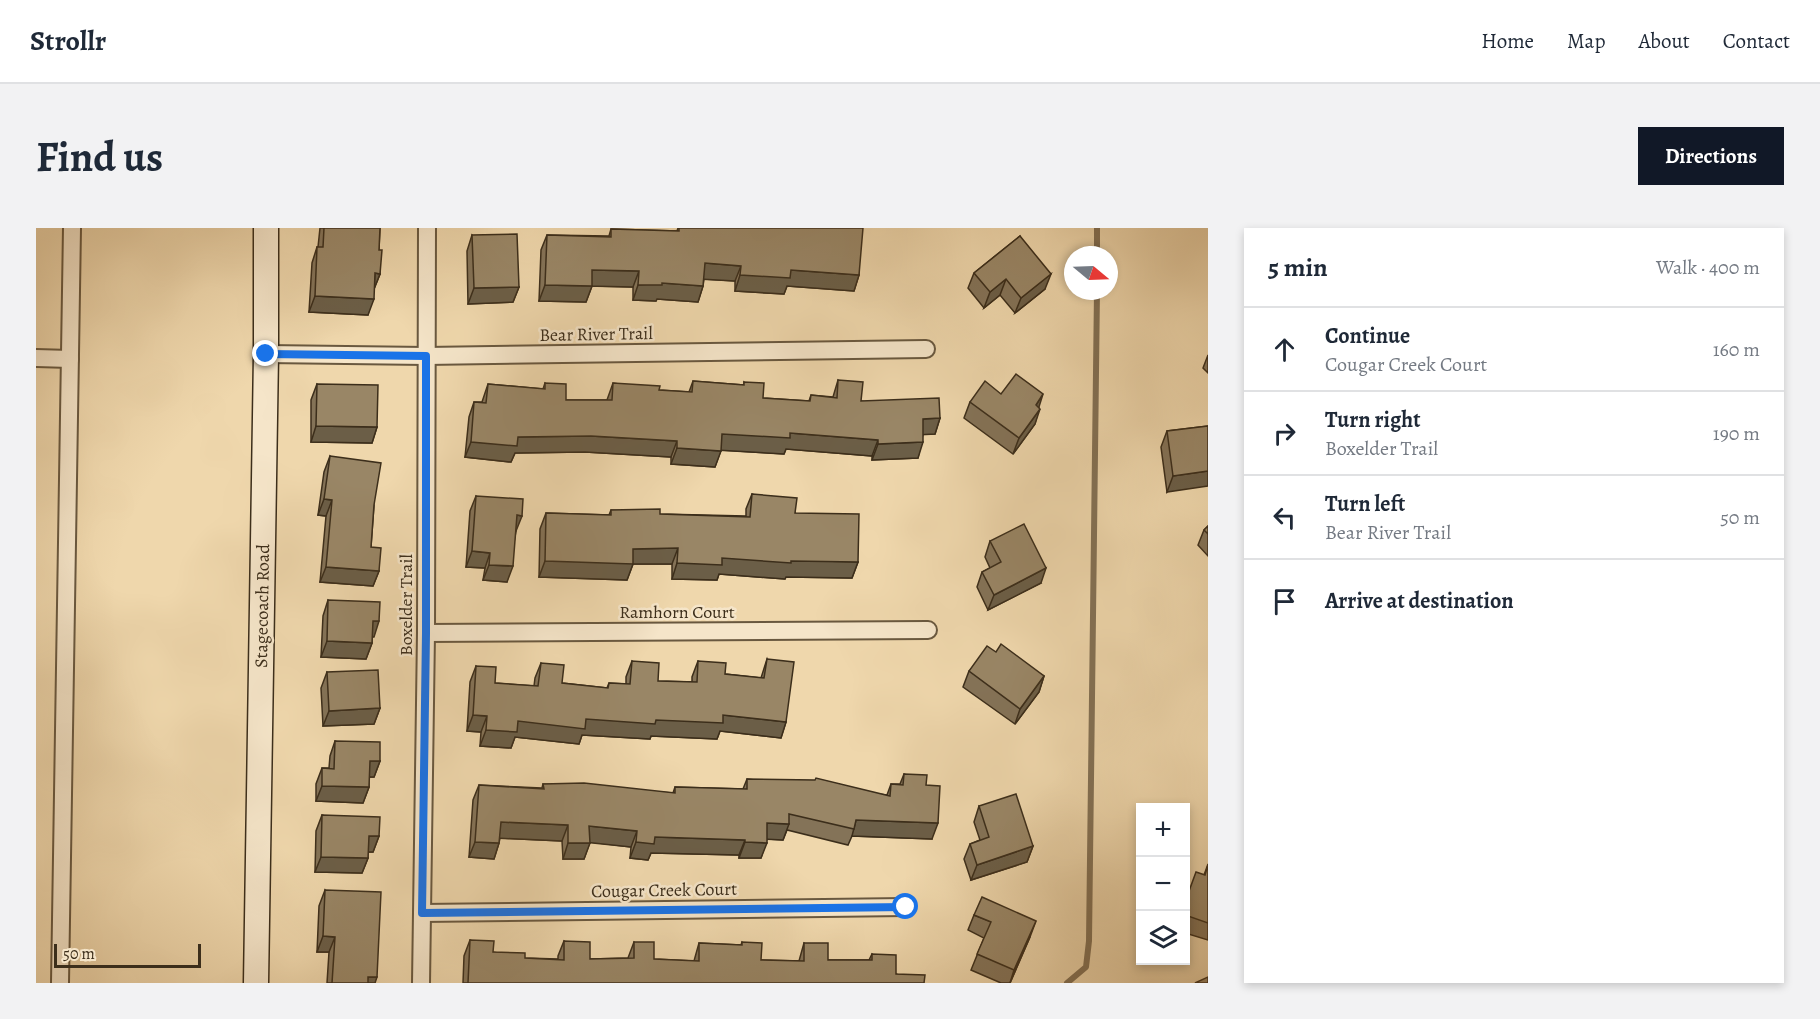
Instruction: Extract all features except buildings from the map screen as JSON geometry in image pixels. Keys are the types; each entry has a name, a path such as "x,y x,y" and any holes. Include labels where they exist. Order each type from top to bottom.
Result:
{"main road":[{"name":"Stagecoach Road","path":"256,983 266,228"}],"street":[{"path":"60,983 72,228"},
{"name":"Boxelder Trail","path":"421,983 426,633 426,228"},
{"name":"Bear River Trail","path":"266,354 426,356 926,349"},
{"path":"36,358 70,358"},
{"name":"Ramhorn Court","path":"426,633 928,630"},
{"name":"Cougar Creek Court","path":"422,913 906,907"}],"waterway":[{"path":"1097,228 1097,246"},
{"path":"1067,983 1086,967 1089,941 1097,300"}],"route":[{"path":"266,354 426,356 426,633 422,913 906,907"}]}
